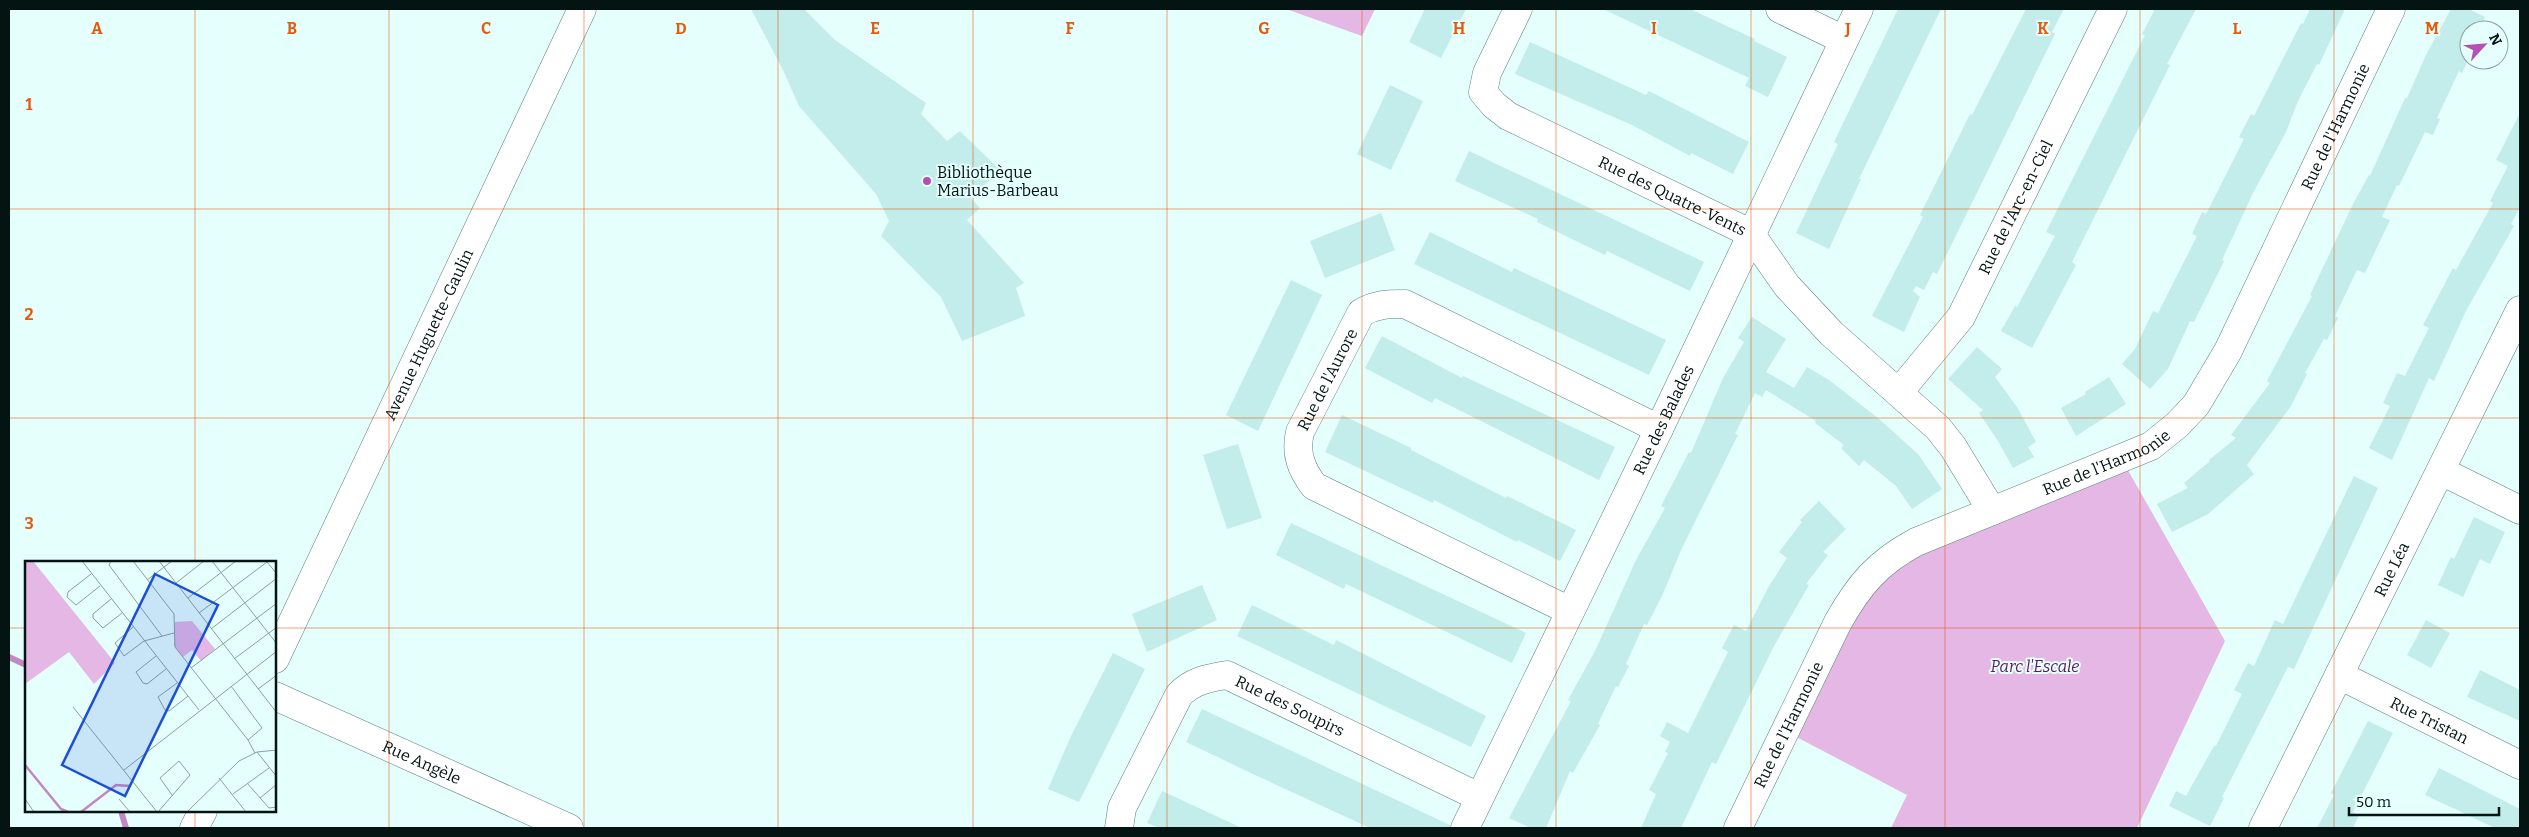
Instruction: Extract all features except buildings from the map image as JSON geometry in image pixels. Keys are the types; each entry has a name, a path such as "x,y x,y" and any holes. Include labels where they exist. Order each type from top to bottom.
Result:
{"street":[{"name":"Avenue Huguette-Gaulin","path":"276,657 582,9"},
{"name":"Rue des Quatre-Vents","path":"1518,9 1487,73 1483,92 1494,105 1508,116 1750,233 1786,286 1831,333 1938,428 1992,511"},
{"path":"1780,9 1844,40"},
{"name":"Rue des Balades","path":"1465,828 1859,9"},
{"name":"Rue de l'Arc-en-Ciel","path":"1899,392 1961,318 2113,9"},
{"name":"Rue de l'Harmonie","path":"1738,828 1838,622 1854,594 1874,570 1894,554 1916,542 2151,446 2177,425 2196,405 2228,351 2392,9"},
{"name":"Rue de l'Aurore","path":"1570,611 1314,486 1302,471 1297,446 1300,432 1361,313 1383,304 1406,304 1659,428"},
{"name":"Rue Léa","path":"2263,828 2520,310"},
{"path":"2440,471 2520,510"},
{"name":"Rue des Soupirs","path":"1119,828 1122,808 1179,695 1185,689 1204,678 1227,675 1478,798"},
{"name":"Rue Tristan","path":"2339,675 2520,765"},
{"name":"Rue Angèle","path":"276,696 569,828"},
{"path":"194,828 202,812"}],"green space":[{"path":"1286,9 1375,9 1362,36"},
{"name":"Parc l'Escale","path":"2121,458 2225,641 2137,828 1891,828 1907,795 1785,731 1873,571"}],"waterway":[{"path":"9,657 25,665"},
{"path":"121,812 126,828"}],"place":[{"name":"Bibliothèque Marius-Barbeau","path":"927,181"}]}
